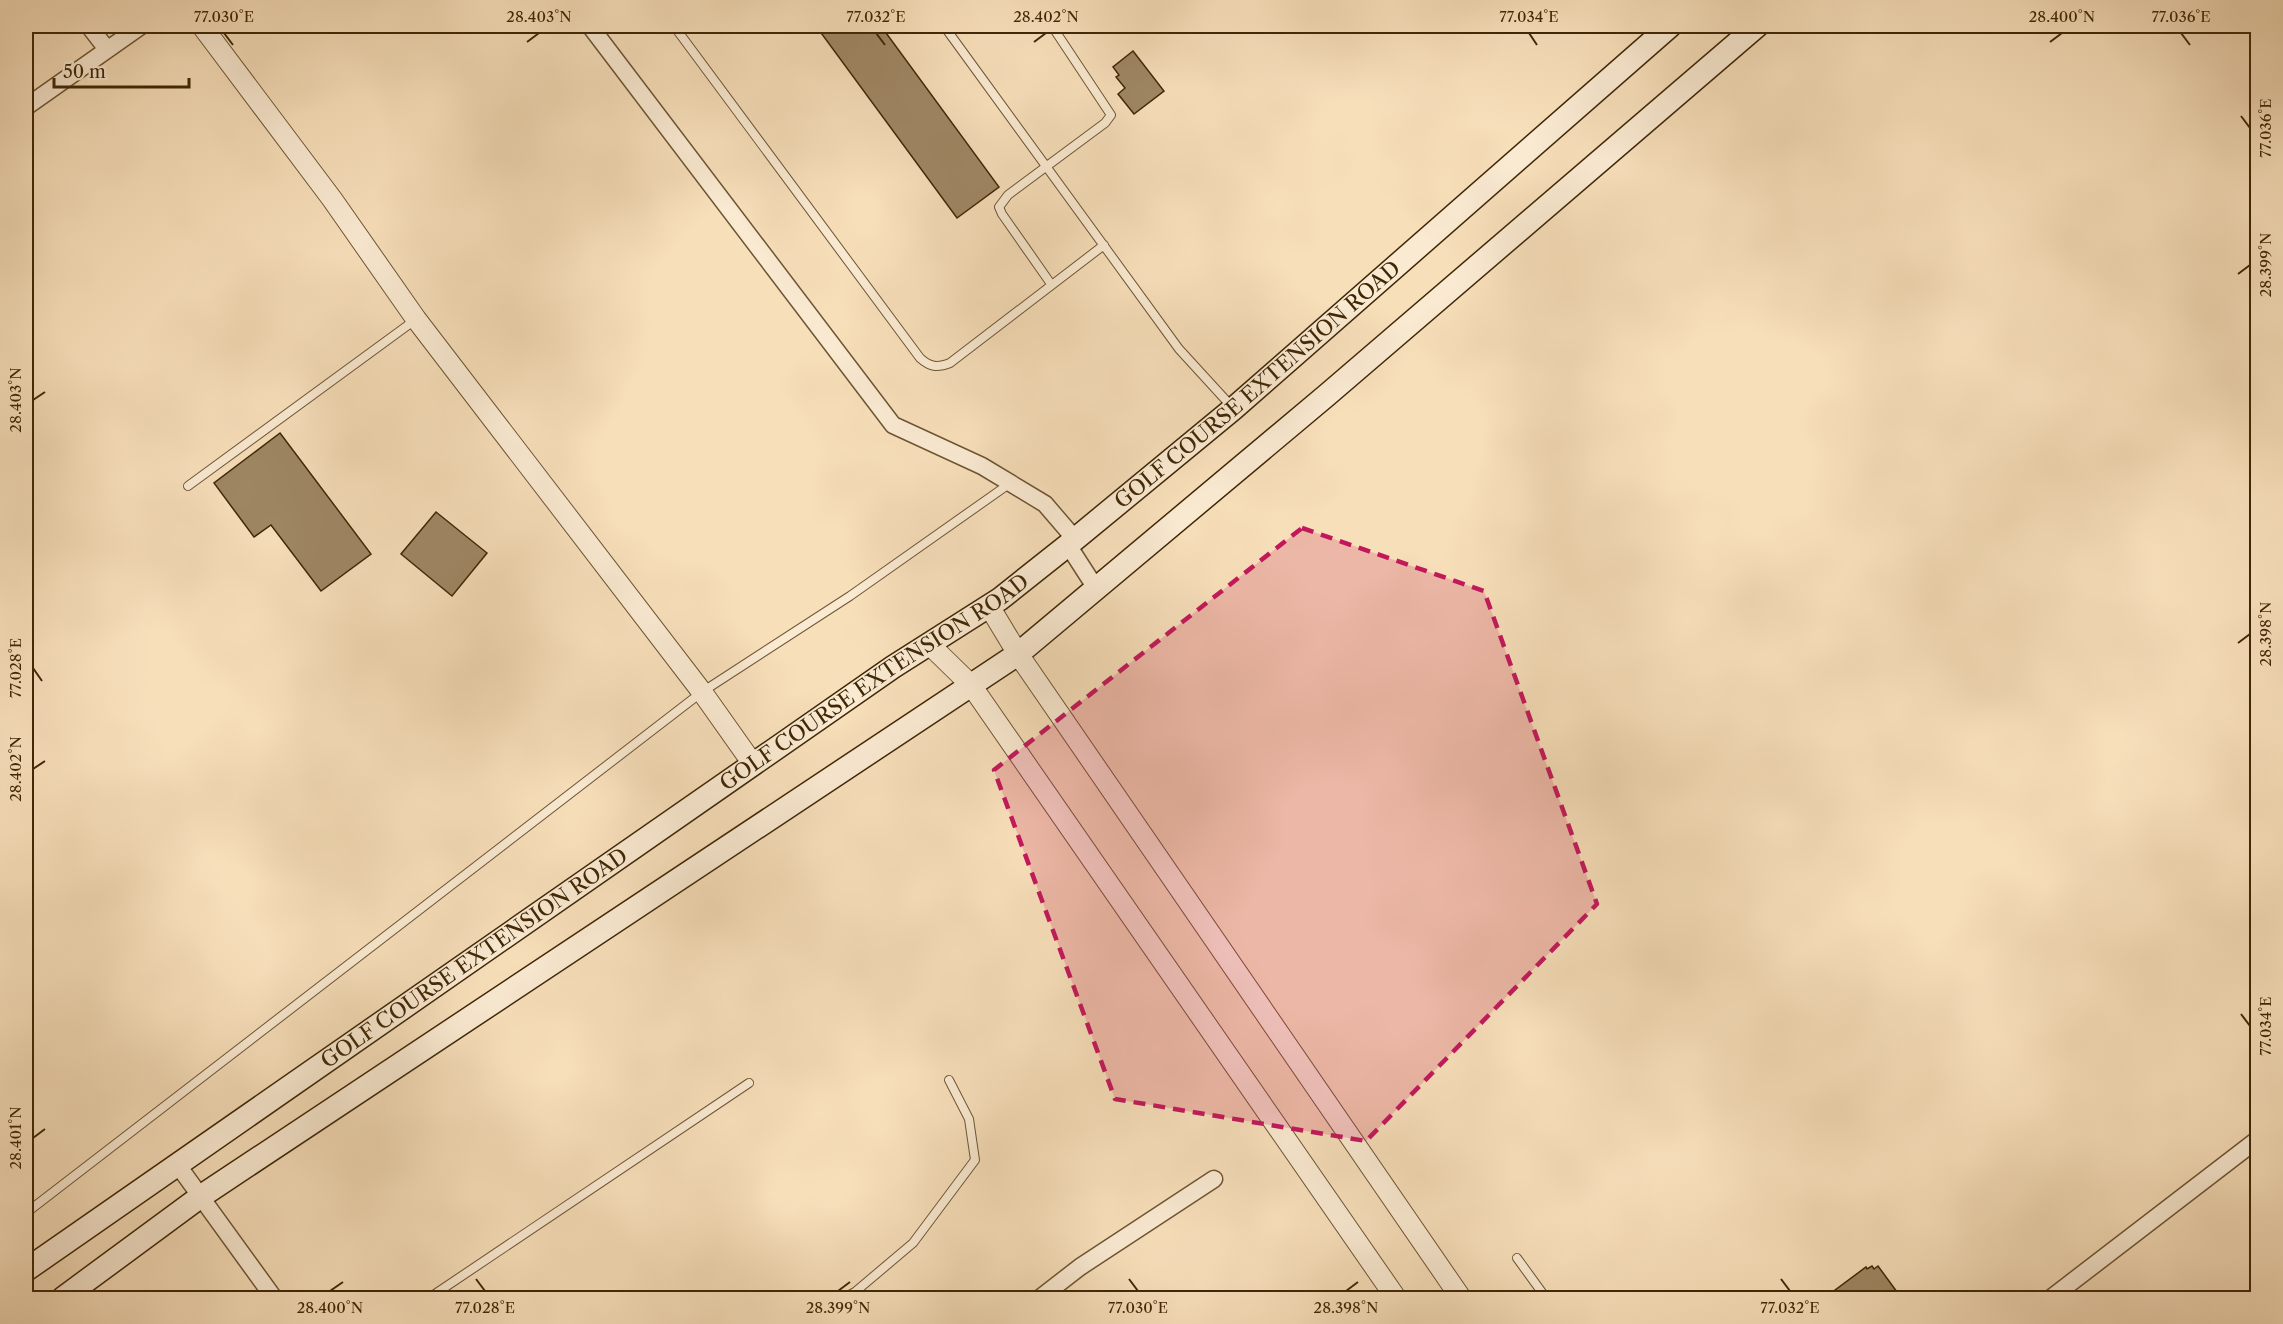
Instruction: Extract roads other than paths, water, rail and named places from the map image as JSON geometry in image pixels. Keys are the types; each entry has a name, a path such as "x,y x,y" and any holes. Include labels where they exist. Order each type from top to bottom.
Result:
{"main road":[{"name":"GOLF COURSE EXTENSION ROAD","path":"26,1270 753,764 929,644 989,606 1233,409 1670,26"},
{"path":"63,1299 200,1197 1018,654 1327,395 1757,26"}],"street":[{"path":"89,26 106,48"},
{"path":"26,107 106,48 141,26"},
{"path":"202,26 332,199 416,319 702,692 753,764"},
{"path":"590,26 893,426 982,466 1045,504 1071,542 1097,590"},
{"path":"989,606 1018,654 1461,1299"},
{"path":"929,644 971,685 1396,1299"},
{"path":"2051,1299 2258,1139"},
{"path":"177,1164 274,1299"},
{"path":"1040,1299 1080,1268 1214,1179"}],"lane":[{"path":"674,26 920,358 928,365 939,367 950,363 1104,245"},
{"path":"944,26 1179,349 1233,409"},
{"path":"1052,26 1111,115 1105,123 1008,195 999,207 1052,284"},
{"path":"188,486 416,319"},
{"path":"26,1213 702,692 850,596 1009,484"},
{"path":"844,1299 913,1243 975,1160 969,1119 949,1080"},
{"path":"429,1299 749,1083"},
{"path":"1517,1258 1546,1299"}]}
